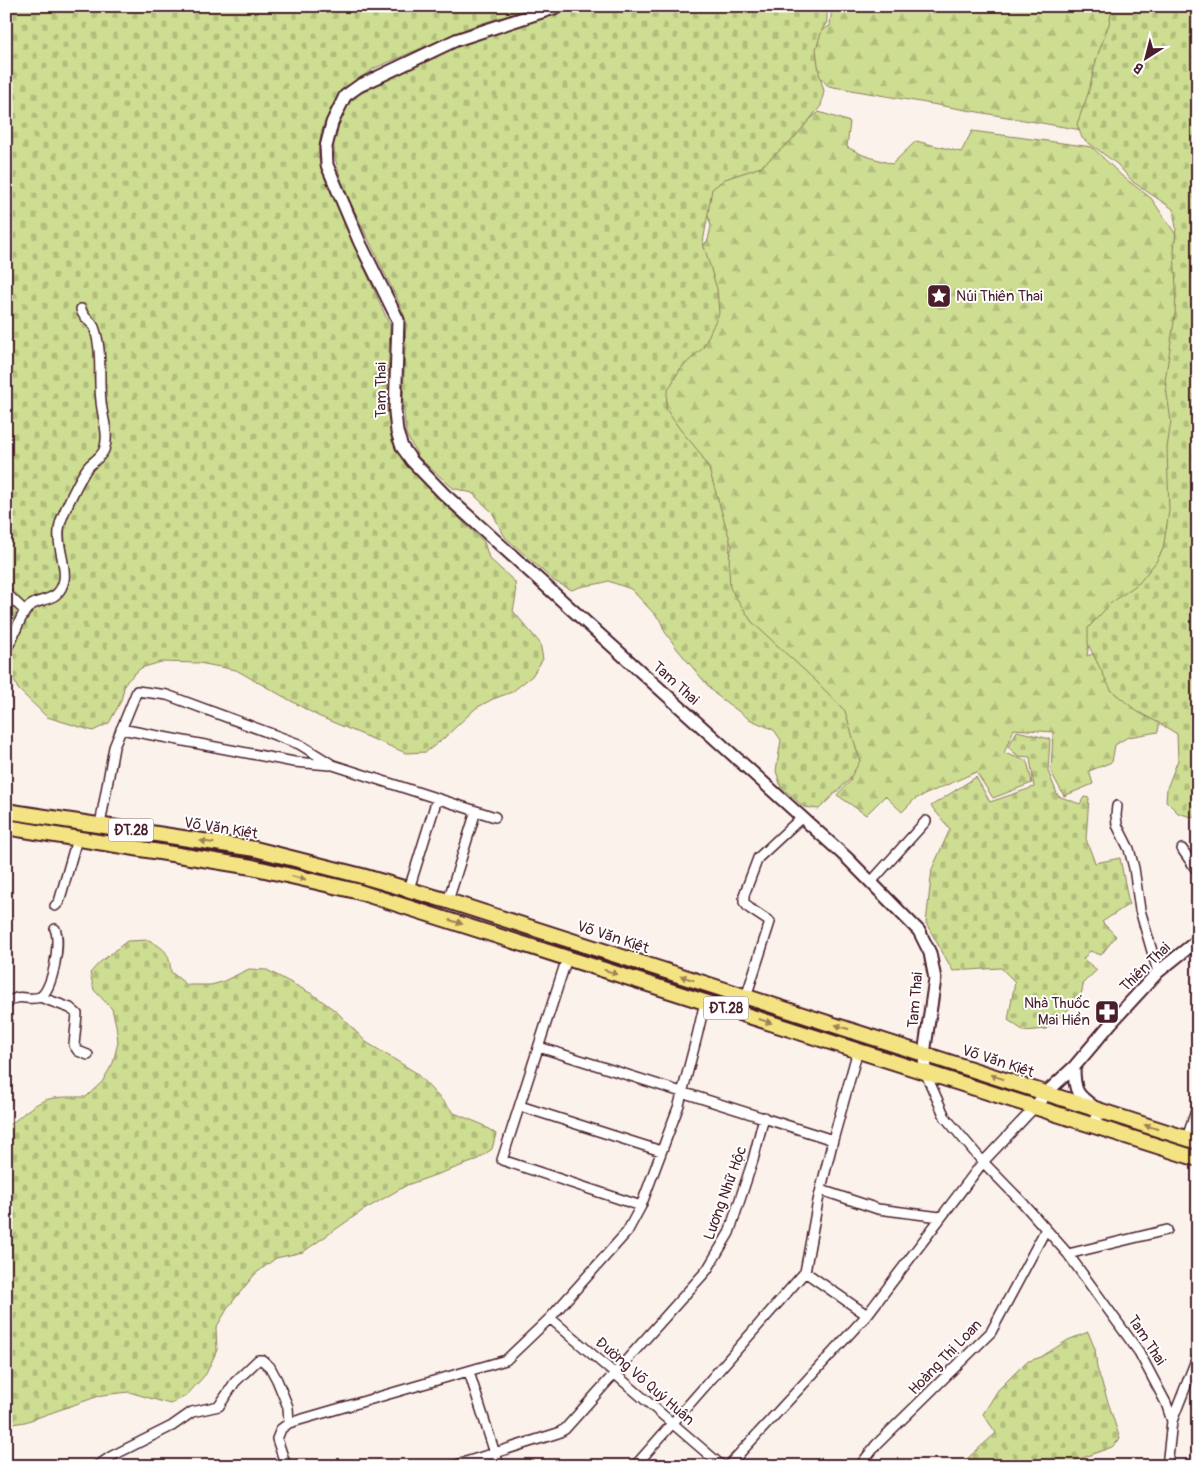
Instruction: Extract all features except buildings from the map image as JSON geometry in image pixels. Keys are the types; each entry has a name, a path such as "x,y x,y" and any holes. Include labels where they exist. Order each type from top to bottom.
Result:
{"main road":[{"name":"Võ Văn Kiệt","path":"6,811 255,849 409,889 1192,1140"},
{"path":"35,832 38,816"},
{"name":"ĐT.28","path":"6,827 252,867 356,891 1198,1159"},
{"path":"252,867 255,849"}],"street":[{"name":"Tam Thai","path":"560,6 456,40 359,86 345,96 332,123 326,147 327,165 360,243 398,320 395,412 398,438 412,461 444,494 847,858 919,932 930,953 935,979 924,1054 925,1072 945,1117 983,1162 1022,1202 1068,1254 1139,1352 1166,1403 1172,1421 1167,1466"},
{"path":"6,649 31,605 50,599 64,582 59,536 60,523 86,471 103,453 106,444 101,404 101,364 98,342 93,325 83,316 81,309"},
{"path":"6,592 26,611"},
{"path":"100,825 114,747 136,691 167,695 299,744 333,765"},
{"path":"121,729 294,762 333,765 495,817"},
{"path":"409,889 438,799"},
{"path":"1117,806 1116,825 1129,849 1134,868 1140,910 1158,972"},
{"path":"448,901 476,811"},
{"path":"746,997 770,922 744,902 744,895 758,858 801,818"},
{"path":"871,882 926,821"},
{"path":"55,906 59,902 77,838"},
{"path":"1182,849 1198,872"},
{"path":"40,997 45,991 54,968 57,936 55,929"},
{"name":"Thiên Thai","path":"1035,1107 1046,1093 1074,1067 1158,972 1198,940"},
{"path":"566,958 502,1160 641,1206"},
{"path":"6,1005 15,998 40,997 70,1008 77,1014 74,1045 78,1051 88,1055"},
{"path":"286,1466 277,1439 281,1429 289,1423 506,1360 550,1318 626,1232 641,1206 682,1092 698,1036 705,1002"},
{"path":"539,1047 833,1140"},
{"path":"635,1466 806,1272 821,1190 858,1050"},
{"path":"1074,1067 1074,1085 1080,1096 1098,1110 1094,1126"},
{"path":"1192,1140 1198,1105"},
{"path":"520,1106 661,1151"},
{"path":"728,1466 867,1315 983,1162 1035,1107"},
{"name":"Lương Nhữ Hộc","path":"453,1466 558,1433 565,1429 707,1270 725,1242 753,1160 764,1117"},
{"path":"821,1190 878,1209 940,1217"},
{"name":"Hoàng Thị Loan","path":"860,1466 876,1445 991,1332 1046,1229"},
{"path":"1068,1254 1167,1230"},
{"path":"806,1272 867,1315"},
{"name":"Đường Võ Quý Huân","path":"550,1318 722,1466"},
{"path":"1172,1421 1198,1355"},
{"path":"98,1466 112,1456 172,1426 192,1412 219,1406 235,1382 258,1360 262,1360 270,1367 277,1380 288,1407 289,1423"},
{"path":"469,1372 499,1466"}],"green space":[{"path":"6,6 538,6 473,26 375,68 341,90 330,110 321,133 318,156 324,176 390,326 387,407 392,442 408,465 434,494 484,542 489,558 515,582 516,596 513,611 540,643 543,659 532,676 512,692 476,708 426,752 406,753 318,716 236,670 199,663 161,662 141,668 125,683 121,701 109,723 93,731 47,717 18,689 6,662"},
{"path":"583,6 827,6 827,22 822,30 816,49 819,73 824,91 821,106 795,137 761,167 725,179 712,189 703,243 717,289 719,313 703,348 680,369 667,392 666,409 700,453 709,469 730,540 730,588 752,622 817,682 845,711 860,761 849,780 819,809 804,807 781,787 776,771 781,740 774,730 749,719 715,694 678,650 665,632 660,620 631,589 608,581 572,590 554,581 505,537 492,512 472,493 453,488 419,458 406,434 403,402 406,321 343,187 335,158 333,140 339,121 347,105 358,95 451,47"},
{"path":"832,6 1140,6 1093,132 828,86 807,62 812,35 830,26"},
{"path":"1113,6 1198,6 1198,819 1178,813 1166,801 1167,788 1178,760 1177,734 1138,712 1111,690 1088,644 1088,628 1111,603 1139,583 1156,562 1163,549 1169,511 1167,448 1171,421 1165,381 1175,315 1174,252 1176,228 1173,209 1133,182 1117,164 1082,138 1077,124 1088,94"},
{"path":"819,112 850,122 847,147 863,155 892,164 916,141 961,152 972,131 1092,147 1122,176 1151,198 1179,239 1180,513 1147,595 1092,622 1087,656 1122,643 1161,710 1158,732 1128,737 1115,745 1112,762 1089,771 1093,784 1064,796 1051,772 1053,732 1014,729 1004,753 1027,761 1032,783 993,798 976,772 915,799 902,812 885,796 866,815 837,795 851,780 839,750 716,605 732,546 712,502 657,425 650,300 708,240 711,226 694,173 758,161"},
{"path":"1017,731 1050,739 1048,771 1058,796 1080,804 1084,797 1089,798 1086,839 1095,863 1120,858 1129,904 1102,922 1116,936 1101,955 1090,951 1083,959 1097,970 1084,982 1080,999 1046,1029 1024,1031 1008,1020 1015,982 1001,968 953,971 926,923 932,869 950,829 931,806 976,777 990,802 1034,787 1030,757 1018,756 1008,747"},
{"path":"149,940 166,952 171,972 187,985 211,985 222,982 249,969 267,970 314,995 337,1012 366,1042 415,1072 454,1113 481,1124 496,1134 492,1149 475,1161 407,1185 362,1211 303,1252 276,1258 255,1274 229,1306 216,1328 217,1350 206,1374 186,1396 170,1404 129,1392 102,1395 25,1422 6,1425 6,1124 11,1124 30,1108 47,1099 86,1097 102,1082 113,1063 118,1042 112,1009 94,990 90,973 99,963 127,941"},
{"path":"1088,1332 1095,1349 1097,1368 1120,1439 1112,1447 1061,1466 959,1466 996,1433 983,1414 998,1390 1026,1362 1041,1357 1068,1340"}],"place":[{"name":"Núi Thiên Thai","path":"939,296"},
{"name":"Nhà Thuốc Mai Hiền","path":"1107,1012"}]}
